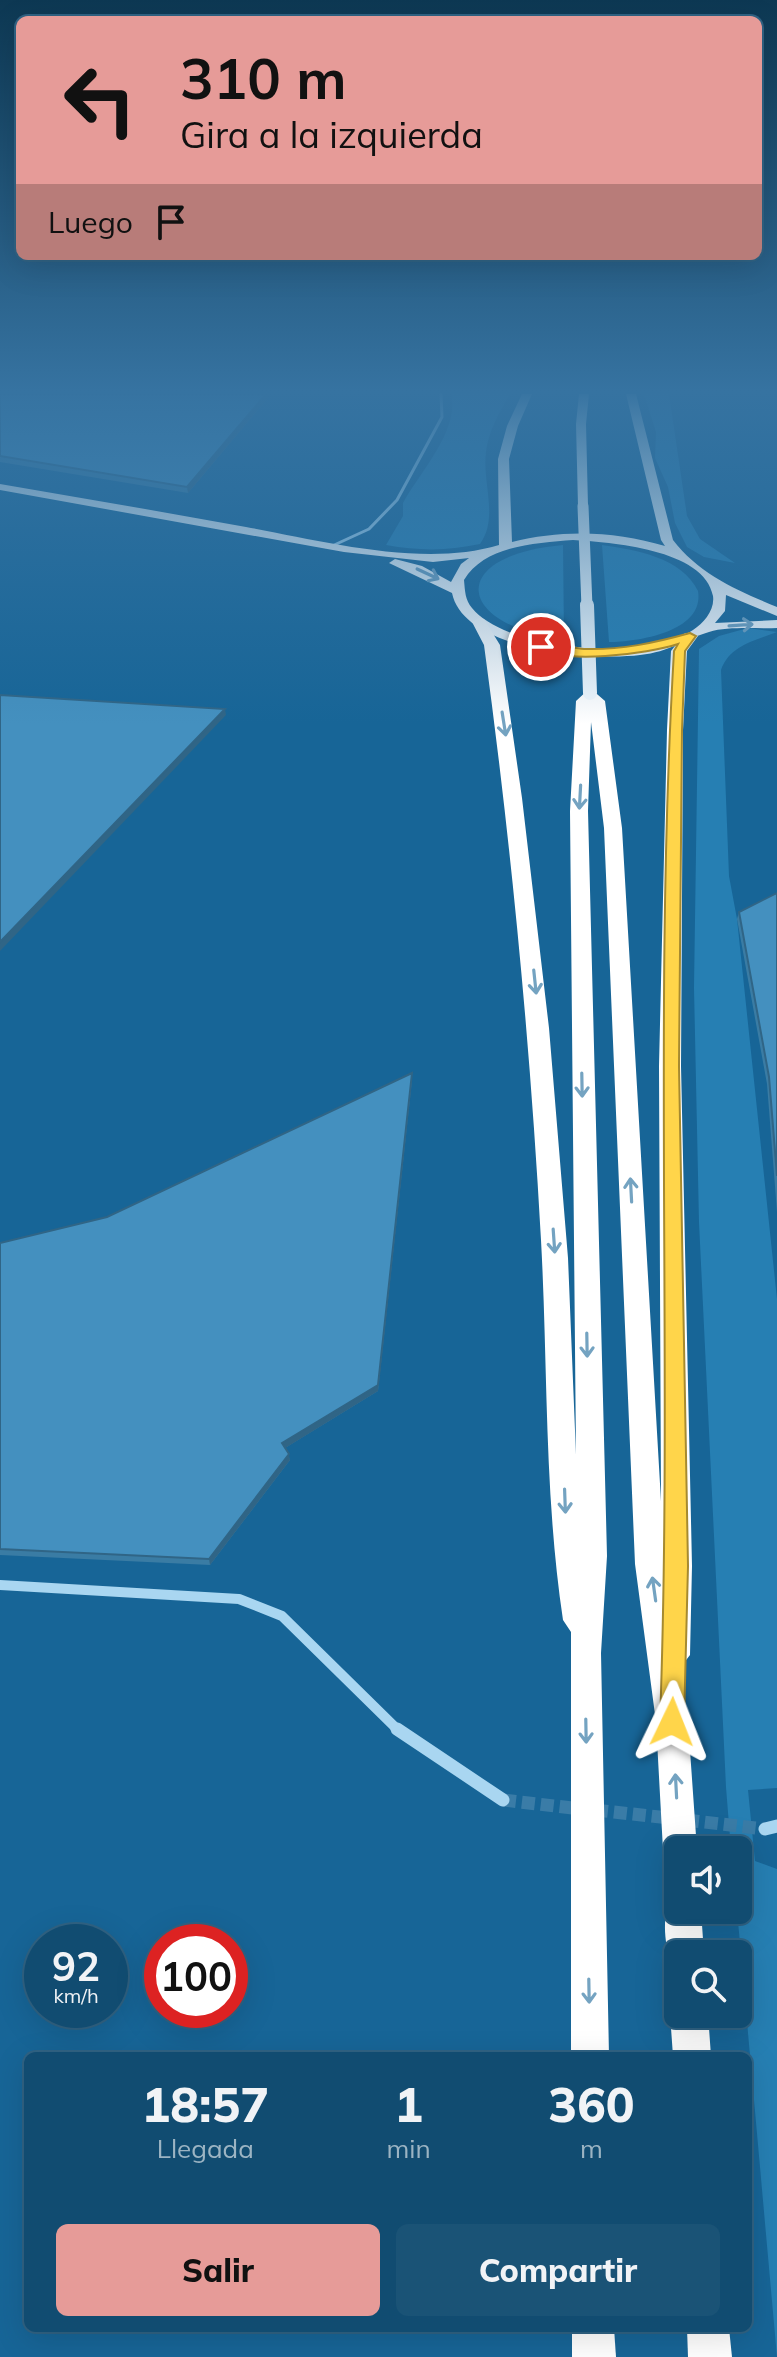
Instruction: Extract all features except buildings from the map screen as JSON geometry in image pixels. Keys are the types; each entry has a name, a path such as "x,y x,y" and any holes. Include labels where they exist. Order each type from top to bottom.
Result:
{"highway":[{"path":"96,504 338,547 433,558 487,553 537,539 586,536 647,545 679,556 703,570 718,587 777,612"},
{"path":"505,504 508,536 505,546"},
{"path":"658,504 667,540 679,556"},
{"path":"338,547 417,569 457,590 463,606 479,622 492,645 517,811 535,984 555,1260 567,1560 585,1653"},
{"path":"457,590 465,570 487,553"},
{"path":"672,1722 677,1566 670,1066 675,730 679,651 716,615 721,601 718,587"},
{"path":"479,622 530,643 581,652 647,649 697,632 777,624"},
{"path":"590,2052 585,1653 592,1556 579,811 584,701 590,693 597,701 613,828 650,1564 672,1722 679,1836"},
{"path":"690,2028 692,2052"},
{"path":"593,2332 594,2357"},
{"path":"708,2332 710,2357"}],"main road":[{"path":"583,504 590,693"}],"street":[{"path":"0,1585 239,1599 282,1616 404,1735 503,1800"}],"lane":[{"path":"338,547 369,529 393,504"}],"shaded area":[{"path":"403,504 488,504 486,534 480,544 456,548 422,549 386,545 403,516"},
{"path":"671,504 685,504 687,516 700,539 735,563 704,557 687,547 675,523"},
{"path":"563,545 564,638 529,632 503,621 486,607 479,592 482,577 497,563 524,552"},
{"path":"602,545 656,557 681,570 698,591 697,605 691,616 680,625 651,637 609,642"},
{"path":"748,628 777,632 737,649 721,670 729,876 737,919 777,1299 777,1788 748,1790 755,1861 777,1869 777,2357 748,2028 752,2028 752,1940 740,1940 738,1924 752,1924 752,1836 730,1836 726,1787 699,1222 694,988 699,649 719,636"}],"tunnel":[{"path":"503,1800 581,1809"},
{"path":"595,1810 669,1818"},
{"path":"686,1820 765,1829"}],"route":[{"path":"541,647 581,652 622,652 659,647 690,636 679,651 675,730 670,1066 677,1566 672,1722"}]}
